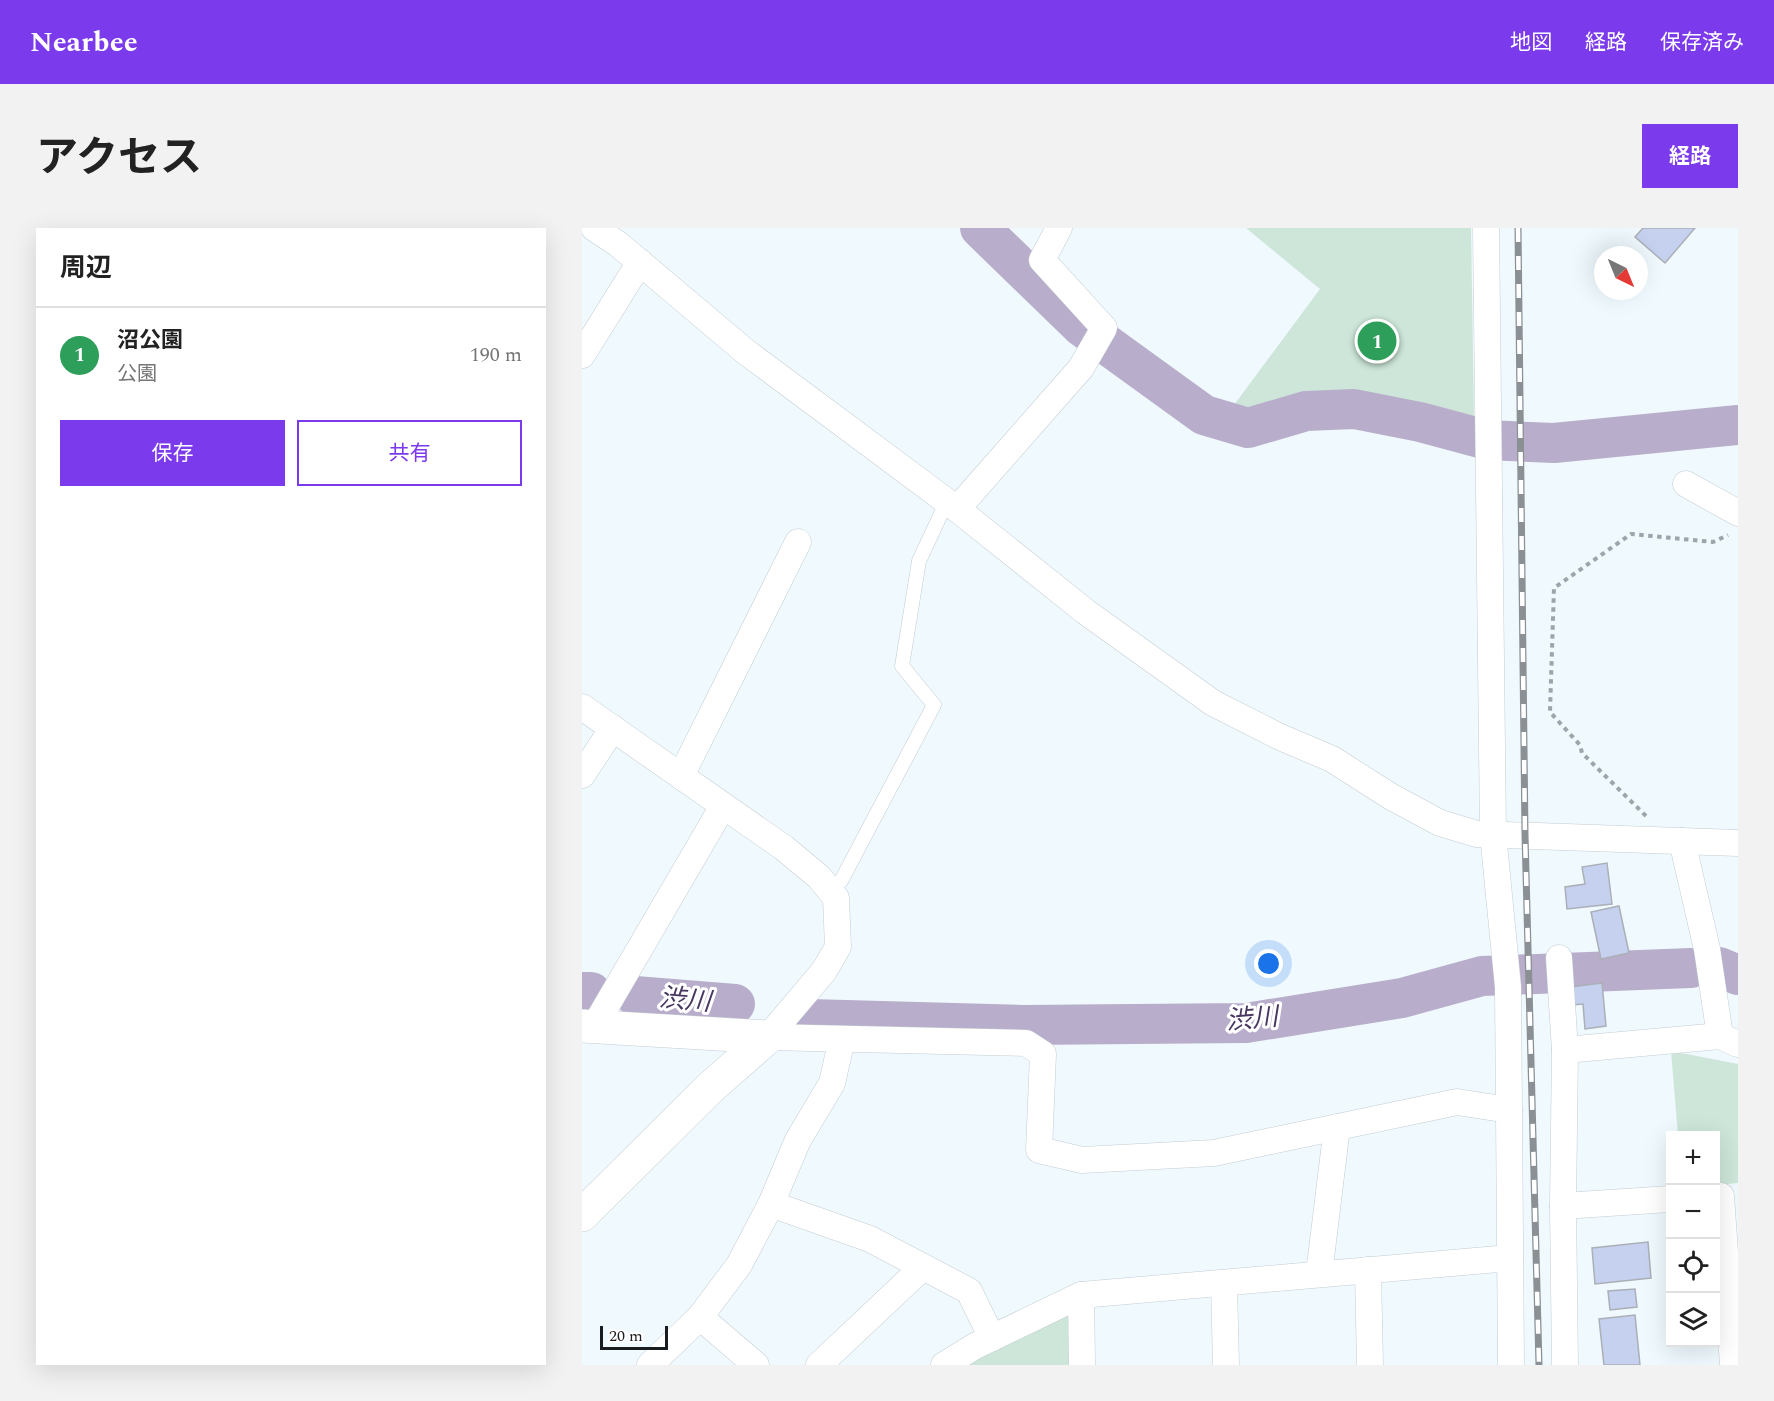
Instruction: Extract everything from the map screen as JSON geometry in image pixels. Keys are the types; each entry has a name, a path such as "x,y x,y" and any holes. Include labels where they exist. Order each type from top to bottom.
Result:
{"street":[{"path":"594,228 618,243 746,352 952,505 1086,612 1213,703 1280,737 1332,759 1390,796 1440,823 1477,834 1738,843"},
{"path":"952,505 1081,368 1104,328 1042,260 1059,228"},
{"path":"1486,228 1493,834 1508,987 1511,1365"},
{"path":"582,355 640,262"},
{"path":"1686,484 1734,524"},
{"path":"681,776 798,543"},
{"path":"582,707 784,848 819,877 836,898 838,947 824,971 768,1037 710,1088 582,1215"},
{"path":"582,775 612,728"},
{"path":"723,806 588,1026 768,1037 1026,1043 1043,1054 1039,1150 1082,1160 1214,1153 1457,1102 1509,1110"},
{"path":"1564,1050 1729,1040 1707,949 1670,841"},
{"path":"1560,970 1564,1050 1565,1365"},
{"path":"650,1365 700,1317 739,1265 771,1204 798,1140 832,1083 842,1039"},
{"path":"1319,1274 1337,1127"},
{"path":"1725,1195 1733,1365"},
{"path":"1563,1206 1666,1199"},
{"path":"771,1204 870,1239 969,1291 992,1338"},
{"path":"944,1365 992,1338 1081,1295 1510,1258"},
{"path":"819,1365 923,1267"},
{"path":"1368,1270 1370,1365"},
{"path":"1224,1283 1226,1365"},
{"path":"1081,1295 1082,1365"},
{"path":"700,1317 756,1365"}],"lane":[{"path":"829,890 841,881 934,705 902,666 919,561 952,505"}],"path":[{"path":"1670,841 1582,753 1581,745 1550,712 1554,588 1631,534 1713,542 1734,524"}],"green space":[{"path":"1246,228 1471,228 1474,419 1365,393 1302,397 1252,410 1234,405 1320,289"},
{"path":"1671,1051 1738,1064 1738,1183 1720,1185 1720,1131 1678,1131"},
{"path":"1074,1305 1074,1365 958,1365"}],"building":[{"path":"1643,228 1695,228 1665,263 1635,237"},
{"path":"1607,863 1612,904 1567,909 1565,887 1585,884 1582,867"},
{"path":"1619,906 1629,953 1601,959 1591,912"},
{"path":"1602,983 1606,1026 1585,1029 1583,1004 1572,1005 1570,987"},
{"path":"1648,1242 1651,1278 1595,1284 1592,1248"},
{"path":"1635,1289 1637,1307 1610,1310 1608,1291"},
{"path":"1635,1315 1640,1365 1604,1365 1599,1319"}],"waterway":[{"path":"980,228 1081,326 1204,415 1248,428 1306,411 1354,409 1420,422 1487,440 1554,443 1738,425"},
{"name":"渋川","path":"1719,967 1738,975"},
{"name":"渋川","path":"809,1019 1023,1025 1246,1023 1402,998 1482,976 1691,968"},
{"name":"渋川","path":"582,992 591,992"},
{"name":"渋川","path":"635,996 735,1004"}],"railway":[{"path":"1518,228 1525,835 1539,1365"}],"place":[{"name":"沼公園","path":"1377,341"}]}
